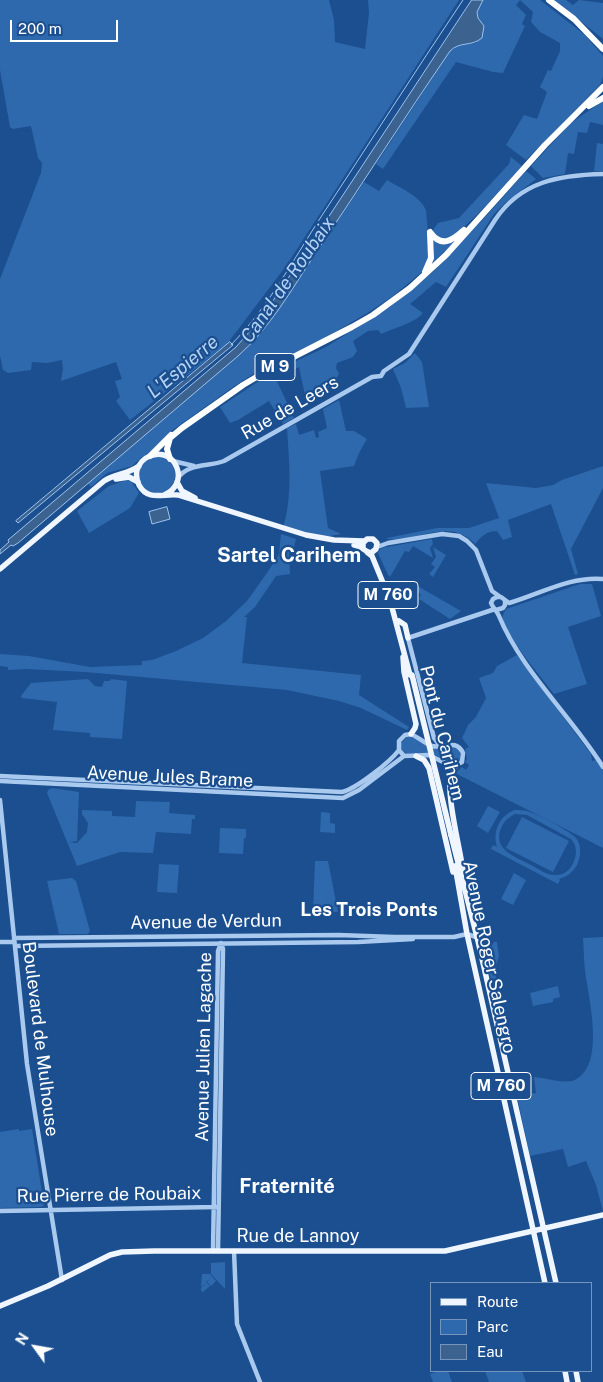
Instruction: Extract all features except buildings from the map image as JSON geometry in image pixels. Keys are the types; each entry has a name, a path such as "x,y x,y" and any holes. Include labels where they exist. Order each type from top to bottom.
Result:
{"highway":[{"path":"549,0 603,43"},
{"path":"574,19 603,49"},
{"name":"M 9","path":"150,456 166,438 254,378 373,315 416,283 446,255 530,161 603,87"},
{"name":"M 9","path":"568,122 603,98"},
{"path":"416,283 430,262 430,232 439,241 452,239 491,205"},
{"name":"M 9","path":"172,460 167,449 168,442 182,428"}],"main road":[{"path":"0,571 90,493 110,478 131,471 150,456 160,455 172,460 177,469 178,480 183,492 209,505"},
{"path":"139,466 137,473 138,482 141,488 148,494 155,496 175,495 248,518 295,536 329,543 358,545 372,552 376,549 374,540 368,538 365,547"},
{"path":"90,493 120,478 129,477 138,482"},
{"path":"164,495 172,490 178,480"},
{"name":"M 760","path":"365,547 372,556 404,639"},
{"name":"M 760","path":"376,549 376,555 390,588 399,621 405,626 404,639"},
{"name":"Pont du Carihem","path":"404,639 404,652 411,675"},
{"name":"Pont du Carihem","path":"404,639 450,835"},
{"path":"404,652 404,672 416,724 411,734"},
{"path":"416,756 424,760 429,768 463,894"},
{"path":"455,767 452,769 450,778 454,818 463,866 463,894"},
{"name":"Avenue Roger Salengro","path":"450,835 463,894 476,936 542,1229"},
{"name":"Avenue Roger Salengro","path":"463,894 467,937 533,1231"},
{"name":"Rue de Lannoy","path":"0,1306 62,1280 117,1253 144,1251 441,1251 464,1248 603,1215"},
{"name":"M 760","path":"542,1229 556,1282"},
{"name":"M 760","path":"533,1231 545,1282"}],"street":[{"name":"Rue de Leers","path":"178,480 184,471 224,461 372,377 381,376 383,372 405,358 411,351 491,225 508,204 546,180 570,175 603,174"},
{"name":"Rue de Leers","path":"172,460 198,467"},
{"path":"376,549 381,545 394,542 442,534 455,535 474,547 492,591 505,601 511,603 576,580 603,579"},
{"path":"374,540 394,542"},
{"path":"485,574 492,602 507,634 529,667 603,764"},
{"path":"480,613 488,608 495,597 499,596"},
{"path":"440,746 434,738 404,639 480,613 503,608 505,601"},
{"path":"339,795 354,790 404,756 432,756 449,766 455,767 463,760 461,749 454,744 430,745 411,734 405,735 398,746 404,756"},
{"path":"364,783 399,750"},
{"path":"596,756 603,767"},
{"name":"Avenue Jules Brame","path":"0,776 339,795"},
{"name":"Avenue Jules Brame","path":"0,781 149,790 339,795"},
{"path":"149,790 150,784"},
{"name":"Boulevard de Mulhouse","path":"0,800 27,1064 62,1280"},
{"name":"Avenue de Verdun","path":"14,942 331,935 467,937"},
{"name":"Avenue de Verdun","path":"14,942 358,942 476,936"},
{"path":"0,942 14,942"},
{"name":"Avenue Julien Lagache","path":"216,1251 218,949 221,943"},
{"name":"Rue Pierre de Roubaix","path":"0,1211 216,1207"},
{"path":"234,1251 237,1325 260,1382"}],"green space":[{"path":"0,0 329,0 334,20 335,42 365,49 369,13 368,0 459,0 286,266 227,344 130,420 116,401 120,397 115,381 122,379 116,362 61,381 62,360 47,363 32,362 31,370 8,373 3,370 0,356 0,279 41,173 42,163 38,158 31,126 13,129 10,127 0,70"},
{"path":"483,0 520,0 516,5 526,15 522,24 525,26 503,73 456,62 383,169 376,164 450,51 459,45 476,43 477,11"},
{"path":"520,0 540,0 585,35 603,56 603,77 600,85 526,160 506,145 524,115 537,119 547,92 540,87 548,70 551,71 560,51 560,43 540,32 531,22 533,12"},
{"path":"554,0 566,0 573,5 579,0 603,3 603,39"},
{"path":"603,101 603,125 590,122 587,133 578,132 574,154 568,153 565,174 543,178 531,166 571,123"},
{"path":"597,143 603,144 603,171 594,171"},
{"path":"511,157 522,166 475,217 455,235 447,239 442,239 434,234 433,230 438,223 459,218 509,164"},
{"path":"526,171 536,179 494,214 446,287 436,282 410,304 423,313 419,317 381,334 378,330 368,331 353,341 357,351 353,357 337,363 336,368 339,374 332,385 307,399 299,367 276,379 294,418 283,424 269,401 230,423 220,407 271,373 326,347 390,307 433,272"},
{"path":"387,180 414,196 426,210 430,255 423,271 393,296 369,312 323,339 258,371 233,387 170,432 154,450 132,466 107,473 91,487 88,483 238,356 268,324 364,182 379,191"},
{"path":"455,239 455,242 432,263 434,253 433,240"},
{"path":"415,353 422,362 429,407 406,408 401,388 393,369 405,363"},
{"path":"339,400 346,431 354,431 367,439 354,466 320,471 328,528 341,534 324,537 283,528 289,491 287,428 296,424 299,435 314,430 316,438 319,437 318,432 327,428 323,409"},
{"path":"157,457 164,458 170,462 174,468 174,482 170,488 164,492 157,493 150,492 144,488 140,482 139,475 140,468 144,462 150,458"},
{"path":"603,466 603,488 571,549 578,574 575,575 551,504 508,520 512,537 503,540 497,531 487,533 475,544 465,536 455,532 444,531 399,539 387,539 437,528 469,528 499,518 486,483 536,488 553,485"},
{"path":"126,480 131,481 139,493 130,508 89,533 77,511 109,486"},
{"path":"281,534 296,539 294,547 289,551 290,574 276,576 255,607 244,617 247,617 242,663 361,675 359,695 409,727 407,730 361,708 339,701 287,690 85,672 8,670 8,667 0,666 0,654 29,656 90,667 142,665 142,661 152,660 176,651 203,638 226,621 247,601 279,554"},
{"path":"432,539 433,544 430,548 433,558 413,546 409,552 405,551 390,577 388,575 378,553 381,548"},
{"path":"433,547 446,555 433,577 429,574 435,567 431,564 436,557"},
{"path":"414,584 461,611 450,619 419,599 421,594 414,590"},
{"path":"580,584 592,584 601,616 568,627 587,684 554,694 511,636 503,620 503,615 506,609"},
{"path":"517,655 591,754 592,761 596,760 603,771 603,848 455,773 462,767 466,770 469,765 465,762 467,759 465,749 469,747 462,738 468,725 476,717 486,698 479,678 493,673 497,666"},
{"path":"88,679 95,686 102,687 104,681 110,681 111,679 127,681 122,739 90,737 90,733 53,730 57,702 22,698 21,696 31,683"},
{"path":"408,736 412,736 430,748 455,746 460,751 460,760 452,764 431,754 406,754 400,744"},
{"path":"52,788 79,792 77,841 69,842 77,843 87,832 88,823 82,814 82,810 112,811 112,816 135,817 136,801 170,802 169,813 195,815 195,819 192,819 191,834 156,832 153,853 120,852 77,866 47,793"},
{"path":"488,806 500,812 488,833 477,826"},
{"path":"518,810 532,813 560,827 573,835 578,841 580,855 578,862 572,872 559,879 558,884 491,849 493,845 497,847 496,835 498,824 510,812","holes":["515,814 527,815 571,839 573,842 576,850 575,858 571,867 565,873 559,875 547,873 513,856 503,847 499,836 504,823"]},
{"path":"321,812 330,813 330,823 335,824 335,833 320,832"},
{"path":"522,817 569,841 553,872 506,848"},
{"path":"220,828 246,829 243,854 219,853"},
{"path":"315,861 328,861 338,912 313,911"},
{"path":"159,864 179,865 177,893 157,892"},
{"path":"514,873 526,880 513,905 501,899"},
{"path":"72,878 76,881 90,931 88,934 59,934 47,881"},
{"path":"603,937 603,1211 596,1185 586,1161 568,1167 563,1149 530,1156 517,1096 536,1093 534,1077 572,1081 582,1075 588,1066 592,1054 593,1025 585,972 583,938"},
{"path":"494,942 497,942 499,956 494,972 502,986 498,1000 496,1000 485,956"},
{"path":"558,986 560,997 553,999 553,1002 533,1006 530,993"},
{"path":"19,1129 19,1131 32,1129 44,1205 42,1207 0,1208 0,1132"},
{"path":"225,1262 225,1289 211,1274 211,1263"},
{"path":"202,1274 210,1274 216,1281 211,1286 207,1282 210,1279 206,1282 210,1286 203,1292 201,1288 206,1283 201,1287"},
{"path":"448,1372 452,1382 433,1382 430,1374"},
{"path":"485,1372 522,1372 526,1382 489,1382"}],"water":[{"name":"Canal de Roubaix","path":"472,0 483,0 477,12 478,18 484,26 482,38 478,41 458,46 450,51 289,294 250,345 18,543 13,546 11,545 0,554 0,550 9,542 8,540 236,347 258,322"},
{"path":"230,342 233,345 18,523 16,521"},
{"path":"167,507 170,519 152,524 149,512"}],"waterway":[{"name":"L'Espierre","path":"231,345 256,316 278,285 463,0"}],"district":[{"name":"Sartel Carihem","path":"289,556"},
{"name":"Les Trois Ponts","path":"369,910"},
{"name":"Fraternité","path":"287,1187"}]}
